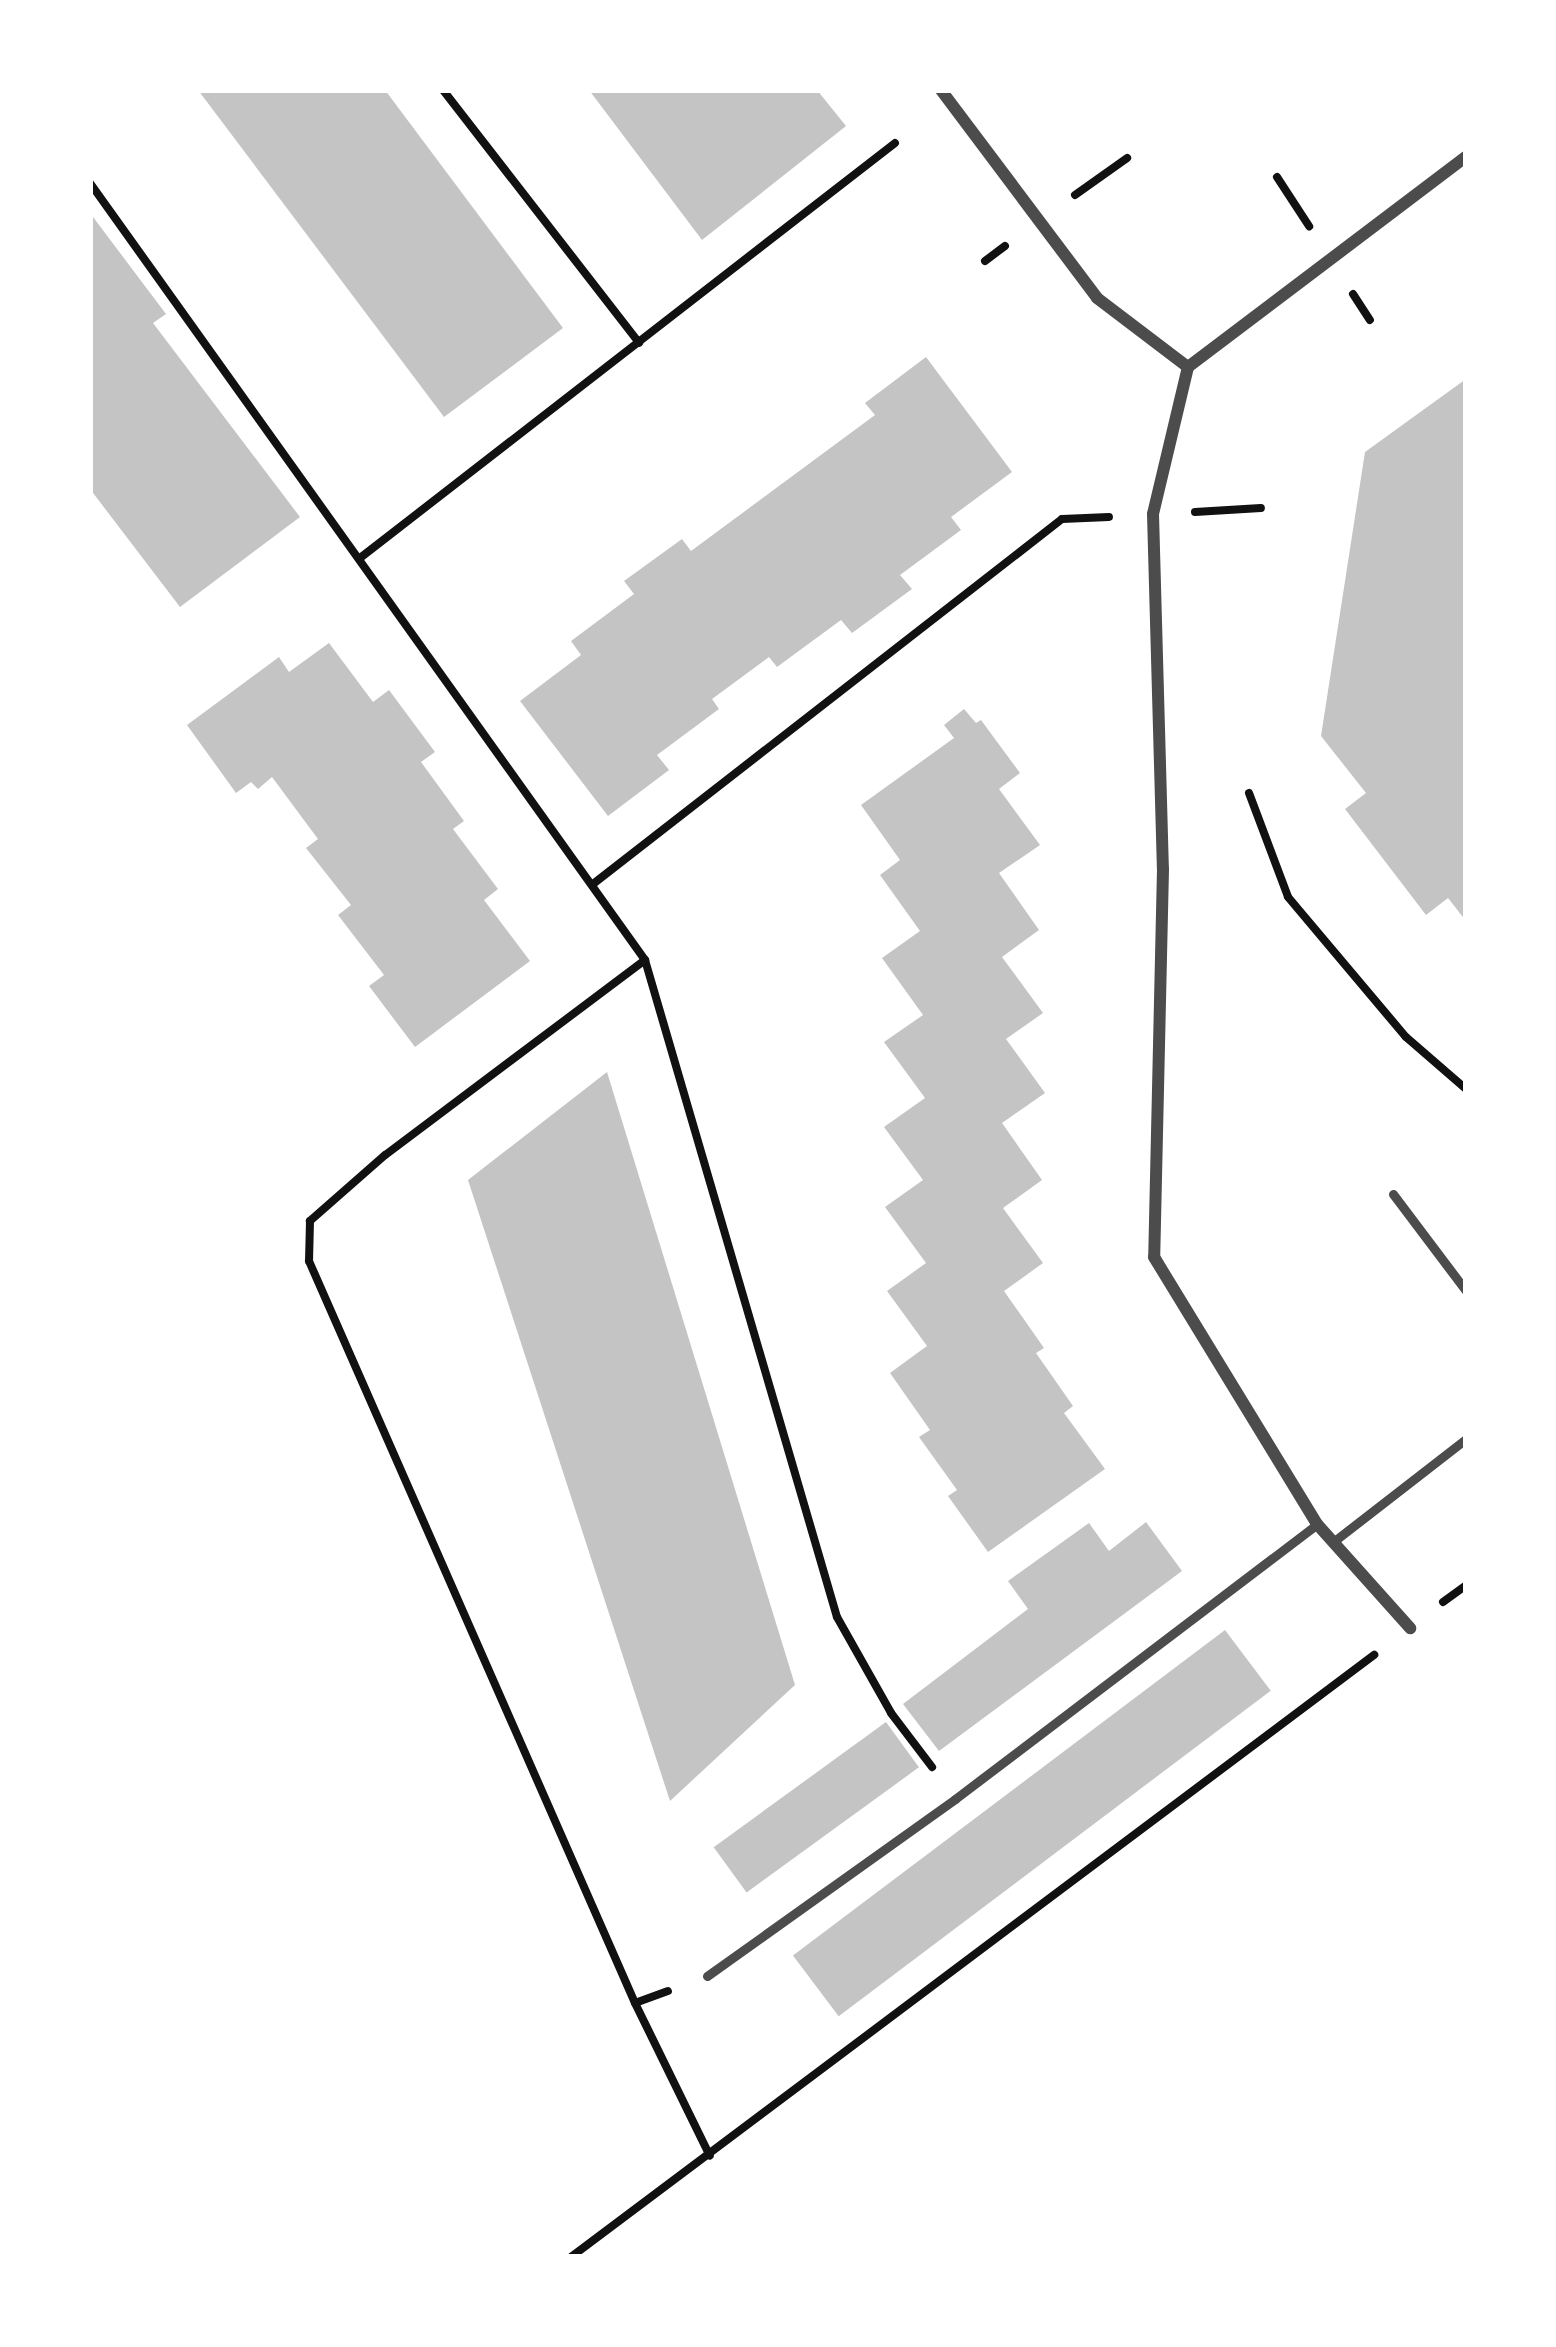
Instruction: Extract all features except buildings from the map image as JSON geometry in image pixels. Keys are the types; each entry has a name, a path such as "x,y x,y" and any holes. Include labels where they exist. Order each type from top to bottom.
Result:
{"street":[{"path":"941,90 1096,298 1188,367"},
{"path":"1409,1628 1317,1524 1154,1257 1163,868 1154,514 1188,367 1466,157"}],"lane":[{"path":"1394,1194 1466,1291"},
{"path":"1334,1542 1466,1439"},
{"path":"707,1976 955,1798 1317,1524"}],"path":[{"path":"443,90 639,343"},
{"path":"360,558 895,143"},
{"path":"90,183 645,960 837,1616 892,1713 955,1798"},
{"path":"593,884 1062,520"},
{"path":"1249,793 1288,897 1406,1037 1466,1090"},
{"path":"645,960 385,1154 310,1221 309,1261 635,2003 710,2156"},
{"path":"571,2257 1409,1628"}]}
